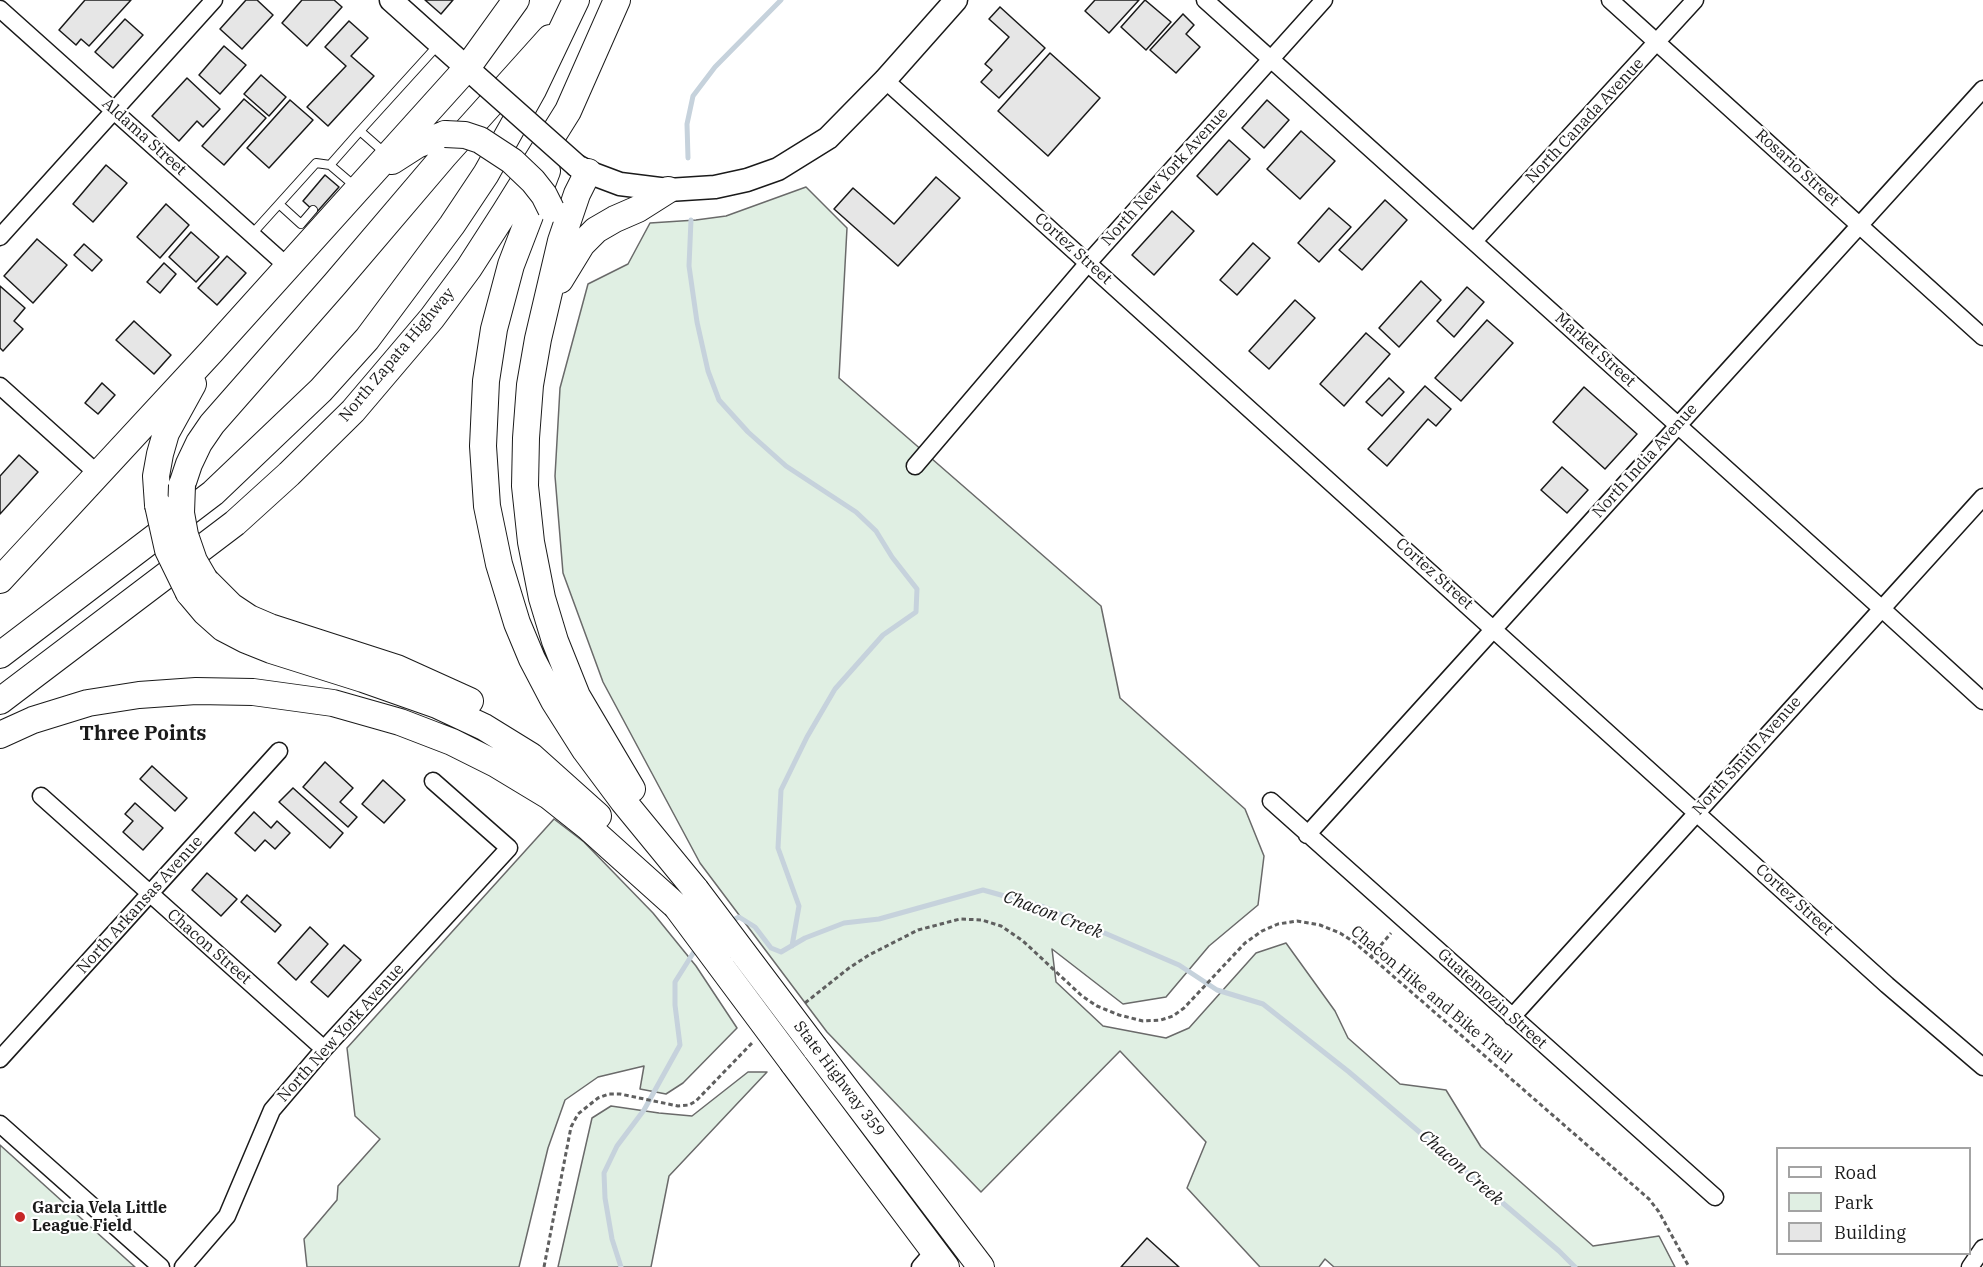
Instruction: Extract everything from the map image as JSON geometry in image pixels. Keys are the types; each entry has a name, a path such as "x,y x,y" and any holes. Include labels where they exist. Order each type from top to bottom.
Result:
{"main road":[{"path":"391,0 583,169 620,184 668,190 715,187 778,170 828,138 885,80 956,0"},
{"path":"0,580 211,352 287,266 360,176 467,68 516,0"},
{"name":"North Zapata Highway","path":"0,701 235,523 353,411 397,361 470,268 568,111 617,0"},
{"path":"197,586 194,561 185,535 181,513 182,485 199,443 212,424 572,8"},
{"name":"North Zapata Highway","path":"0,655 213,493 328,382 367,339 409,285 486,174 533,90 572,8"},
{"path":"568,111 511,265 494,329 486,381 483,446 487,506 499,564 517,623 532,659 554,701 585,750 686,898"},
{"path":"360,176 417,145 445,134 465,135 480,140 512,161 533,181 551,209 554,221 548,297"},
{"path":"583,169 561,241 530,385 525,486 531,542 542,598 555,641 577,696 625,779 686,898"},
{"path":"548,297 582,244 596,230 638,209 668,190"},
{"path":"211,352 166,434 156,476 158,505 168,550 197,586 249,618 270,627 397,668 461,696 507,723 546,751 616,818 686,898"},
{"path":"0,735 33,720 88,703 139,695 196,691 253,692 333,703 400,722 452,742 496,764 549,796 686,898"},
{"name":"State Highway 359","path":"686,898 815,1048 981,1267"},
{"name":"State Highway 359","path":"686,898 793,1063 933,1262"}],"street":[{"path":"0,237 214,0"},
{"name":"Market Street","path":"1205,0 1678,424 1983,702"},
{"name":"North New York Avenue","path":"915,466 1088,263 1324,0"},
{"name":"Rosario Street","path":"1610,0 1983,337"},
{"name":"North Canada Avenue","path":"1474,242 1695,0"},
{"name":"Aldama Street","path":"0,9 287,266"},
{"name":"Cortez Street","path":"885,80 1911,1005 1983,1067"},
{"name":"North India Avenue","path":"1307,835 1983,88"},
{"path":"0,386 98,474"},
{"name":"North Smith Avenue","path":"1512,1017 1983,497"},
{"name":"North Arkansas Avenue","path":"0,1059 279,751"},
{"name":"North New York Avenue","path":"183,1267 227,1216 272,1110 324,1049 509,848 433,782"},
{"name":"Chacon Street","path":"40,795 324,1049"},
{"name":"Guatemozin Street","path":"1271,801 1715,1197"},
{"path":"0,1124 161,1267"},
{"path":"1970,1267 1983,1248"}],"lane":[{"path":"330,165 440,43"},
{"path":"252,234 316,163 330,165 360,176 360,131"},
{"path":"279,204 301,224 313,210"}],"path":[{"name":"Chacon Hike and Bike Trail","path":"796,1009 869,955 918,930 960,919 982,920 1001,926 1023,941 1097,1006 1143,1021 1161,1020 1173,1016 1197,996 1245,943 1262,931 1278,924 1297,921 1320,925 1340,933 1371,957 1649,1199 1659,1212 1689,1267"},
{"path":"1371,957 1391,933"},
{"path":"544,1267 571,1127 578,1114 598,1098 609,1094 678,1106 688,1105 696,1101 750,1044 760,1037"}],"green space":[{"path":"806,187 847,228 839,378 1101,606 1120,698 1245,809 1264,856 1258,905 1209,946 1166,997 1123,1004 1052,949 1056,982 1103,1026 1166,1038 1189,1028 1256,953 1286,943 1335,1011 1348,1038 1400,1084 1446,1090 1481,1147 1593,1246 1659,1236 1675,1267 1334,1267 1325,1259 1319,1267 1260,1267 1187,1188 1206,1142 1120,1051 981,1192 827,1032 700,863 603,682 563,573 555,476 560,388 588,284 628,264 650,223 726,216"},
{"path":"554,819 584,842 653,913 696,966 737,1028 683,1083 666,1094 640,1089 644,1066 598,1077 565,1100 548,1148 519,1267 307,1267 304,1239 337,1200 338,1186 380,1139 355,1116 347,1048"},
{"path":"748,1072 767,1072 669,1176 651,1267 558,1267 592,1118 611,1106 692,1116"},
{"path":"0,1145 135,1267 0,1267"}],"building":[{"path":"85,0 131,0 89,46 81,39 76,45 59,30"},
{"path":"246,0 257,0 273,15 242,49 220,29"},
{"path":"302,0 334,0 342,7 307,46 282,23"},
{"path":"425,0 453,0 441,14"},
{"path":"1095,0 1139,0 1109,33 1085,11"},
{"path":"1145,0 1171,22 1146,50 1121,27"},
{"path":"1000,7 1045,48 999,98 981,82 992,70 985,64 1009,37 989,19"},
{"path":"1183,14 1194,25 1186,34 1200,47 1176,73 1150,50"},
{"path":"125,19 143,35 113,68 95,52"},
{"path":"349,21 368,38 351,56 374,76 328,126 307,107 346,66 325,47"},
{"path":"224,46 246,65 220,94 199,75"},
{"path":"1050,53 1100,98 1048,156 998,111"},
{"path":"261,75 286,97 269,116 244,94"},
{"path":"187,78 220,109 203,127 197,121 179,141 152,116"},
{"path":"244,99 266,118 224,165 202,146"},
{"path":"290,100 313,120 269,168 247,148"},
{"path":"1267,100 1289,120 1264,148 1242,128"},
{"path":"1301,131 1335,161 1300,199 1267,169"},
{"path":"1229,140 1250,159 1217,195 1197,176"},
{"path":"106,165 127,183 93,222 73,204"},
{"path":"325,175 339,187 316,213 303,201"},
{"path":"936,177 960,198 898,266 834,209 853,188 894,224"},
{"path":"1385,200 1407,220 1362,270 1339,250"},
{"path":"166,204 189,225 160,258 137,237"},
{"path":"1329,208 1351,227 1319,262 1298,243"},
{"path":"1172,211 1194,231 1154,275 1132,255"},
{"path":"191,232 219,257 196,282 169,257"},
{"path":"37,239 67,265 33,303 4,276"},
{"path":"1253,243 1270,258 1237,295 1220,280"},
{"path":"84,244 102,260 92,271 74,255"},
{"path":"227,256 246,273 217,305 198,288"},
{"path":"164,263 176,274 160,293 147,282"},
{"path":"1421,281 1441,300 1399,347 1379,328"},
{"path":"0,286 25,308 14,321 23,329 3,351 0,348"},
{"path":"1467,287 1484,302 1454,337 1437,321"},
{"path":"1295,300 1315,318 1269,369 1249,351"},
{"path":"1487,320 1513,343 1461,401 1435,378"},
{"path":"134,321 171,355 154,374 116,340"},
{"path":"1366,333 1390,354 1344,406 1320,384"},
{"path":"1389,378 1404,392 1382,416 1366,402"},
{"path":"102,383 115,395 98,414 85,403"},
{"path":"1425,386 1451,409 1436,426 1428,419 1387,466 1368,449"},
{"path":"1584,387 1637,434 1605,469 1553,422"},
{"path":"19,455 38,472 0,514 0,476"},
{"path":"1562,467 1588,490 1567,513 1541,490"},
{"path":"325,762 353,788 340,802 357,817 348,827 303,787"},
{"path":"152,766 187,798 175,811 140,779"},
{"path":"383,780 405,800 384,823 362,804"},
{"path":"293,788 343,833 330,848 279,802"},
{"path":"135,803 163,828 143,850 123,832 133,821 125,814"},
{"path":"254,812 271,828 277,821 290,833 275,849 265,840 255,851 235,833"},
{"path":"207,873 237,899 221,916 192,890"},
{"path":"247,895 281,925 275,932 241,902"},
{"path":"310,927 328,944 296,980 278,963"},
{"path":"344,945 361,960 328,997 311,982"},
{"path":"1147,1238 1179,1267 1121,1267"}],"waterway":[{"path":"688,158 687,124 693,96 715,67 781,0"},
{"path":"691,220 689,266 697,322 708,371 719,400 748,432 786,466 856,512 876,531 892,557 917,589 916,612 883,635 835,689 807,737 781,790 778,848 799,906 792,946"},
{"name":"Chacon Creek","path":"729,922 739,917 755,927 771,948 781,952 805,938 844,923 879,919 983,890 1044,907 1179,965 1217,990 1263,1004 1349,1072 1575,1267"},
{"name":"Chacon Creek","path":"621,1267 612,1239 605,1198 604,1173 617,1146 644,1110 680,1045 675,1005 675,982 697,947"}],"place":[{"name":"Garcia Vela Little League Field","path":"20,1217"}],"district":[{"name":"Three Points","path":"143,734"}]}
